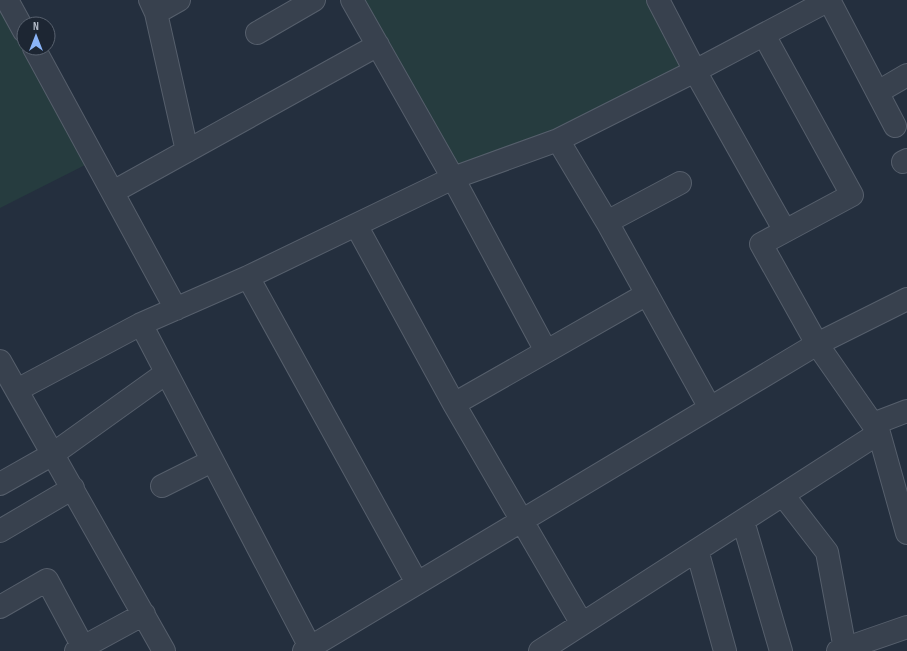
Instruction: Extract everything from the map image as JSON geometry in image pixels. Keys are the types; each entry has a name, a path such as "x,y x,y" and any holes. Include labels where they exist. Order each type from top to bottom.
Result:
{"street":[{"path":"7,0 16,16"},
{"path":"179,0 153,6 187,151"},
{"path":"257,33 314,0"},
{"path":"352,0 453,178 546,351"},
{"path":"658,0 695,71 784,232"},
{"path":"17,390 141,324 248,278 453,178 558,140 764,35 819,2 878,92 895,126"},
{"path":"764,35 852,195 761,244 817,344 876,429 907,533"},
{"path":"113,192 378,45"},
{"path":"38,56 176,309"},
{"path":"878,92 907,75"},
{"path":"558,140 607,222 710,408"},
{"path":"607,222 680,183"},
{"path":"356,225 454,404 582,624"},
{"path":"248,278 417,583"},
{"path":"454,404 647,294"},
{"path":"141,324 308,650 417,583 817,344 907,299"},
{"path":"0,361 164,651"},
{"path":"0,484 52,454 166,373"},
{"path":"540,651 783,495 876,429 907,411"},
{"path":"162,486 212,461"},
{"path":"0,531 73,488"},
{"path":"783,495 827,552 841,650 907,627"},
{"path":"743,521 781,651"},
{"path":"697,550 725,651"},
{"path":"0,607 47,580 80,649 144,614"}],"green space":[{"path":"0,0 16,21 16,56 29,56 95,160 0,208"},
{"path":"353,0 659,0 695,71 453,178"}]}
